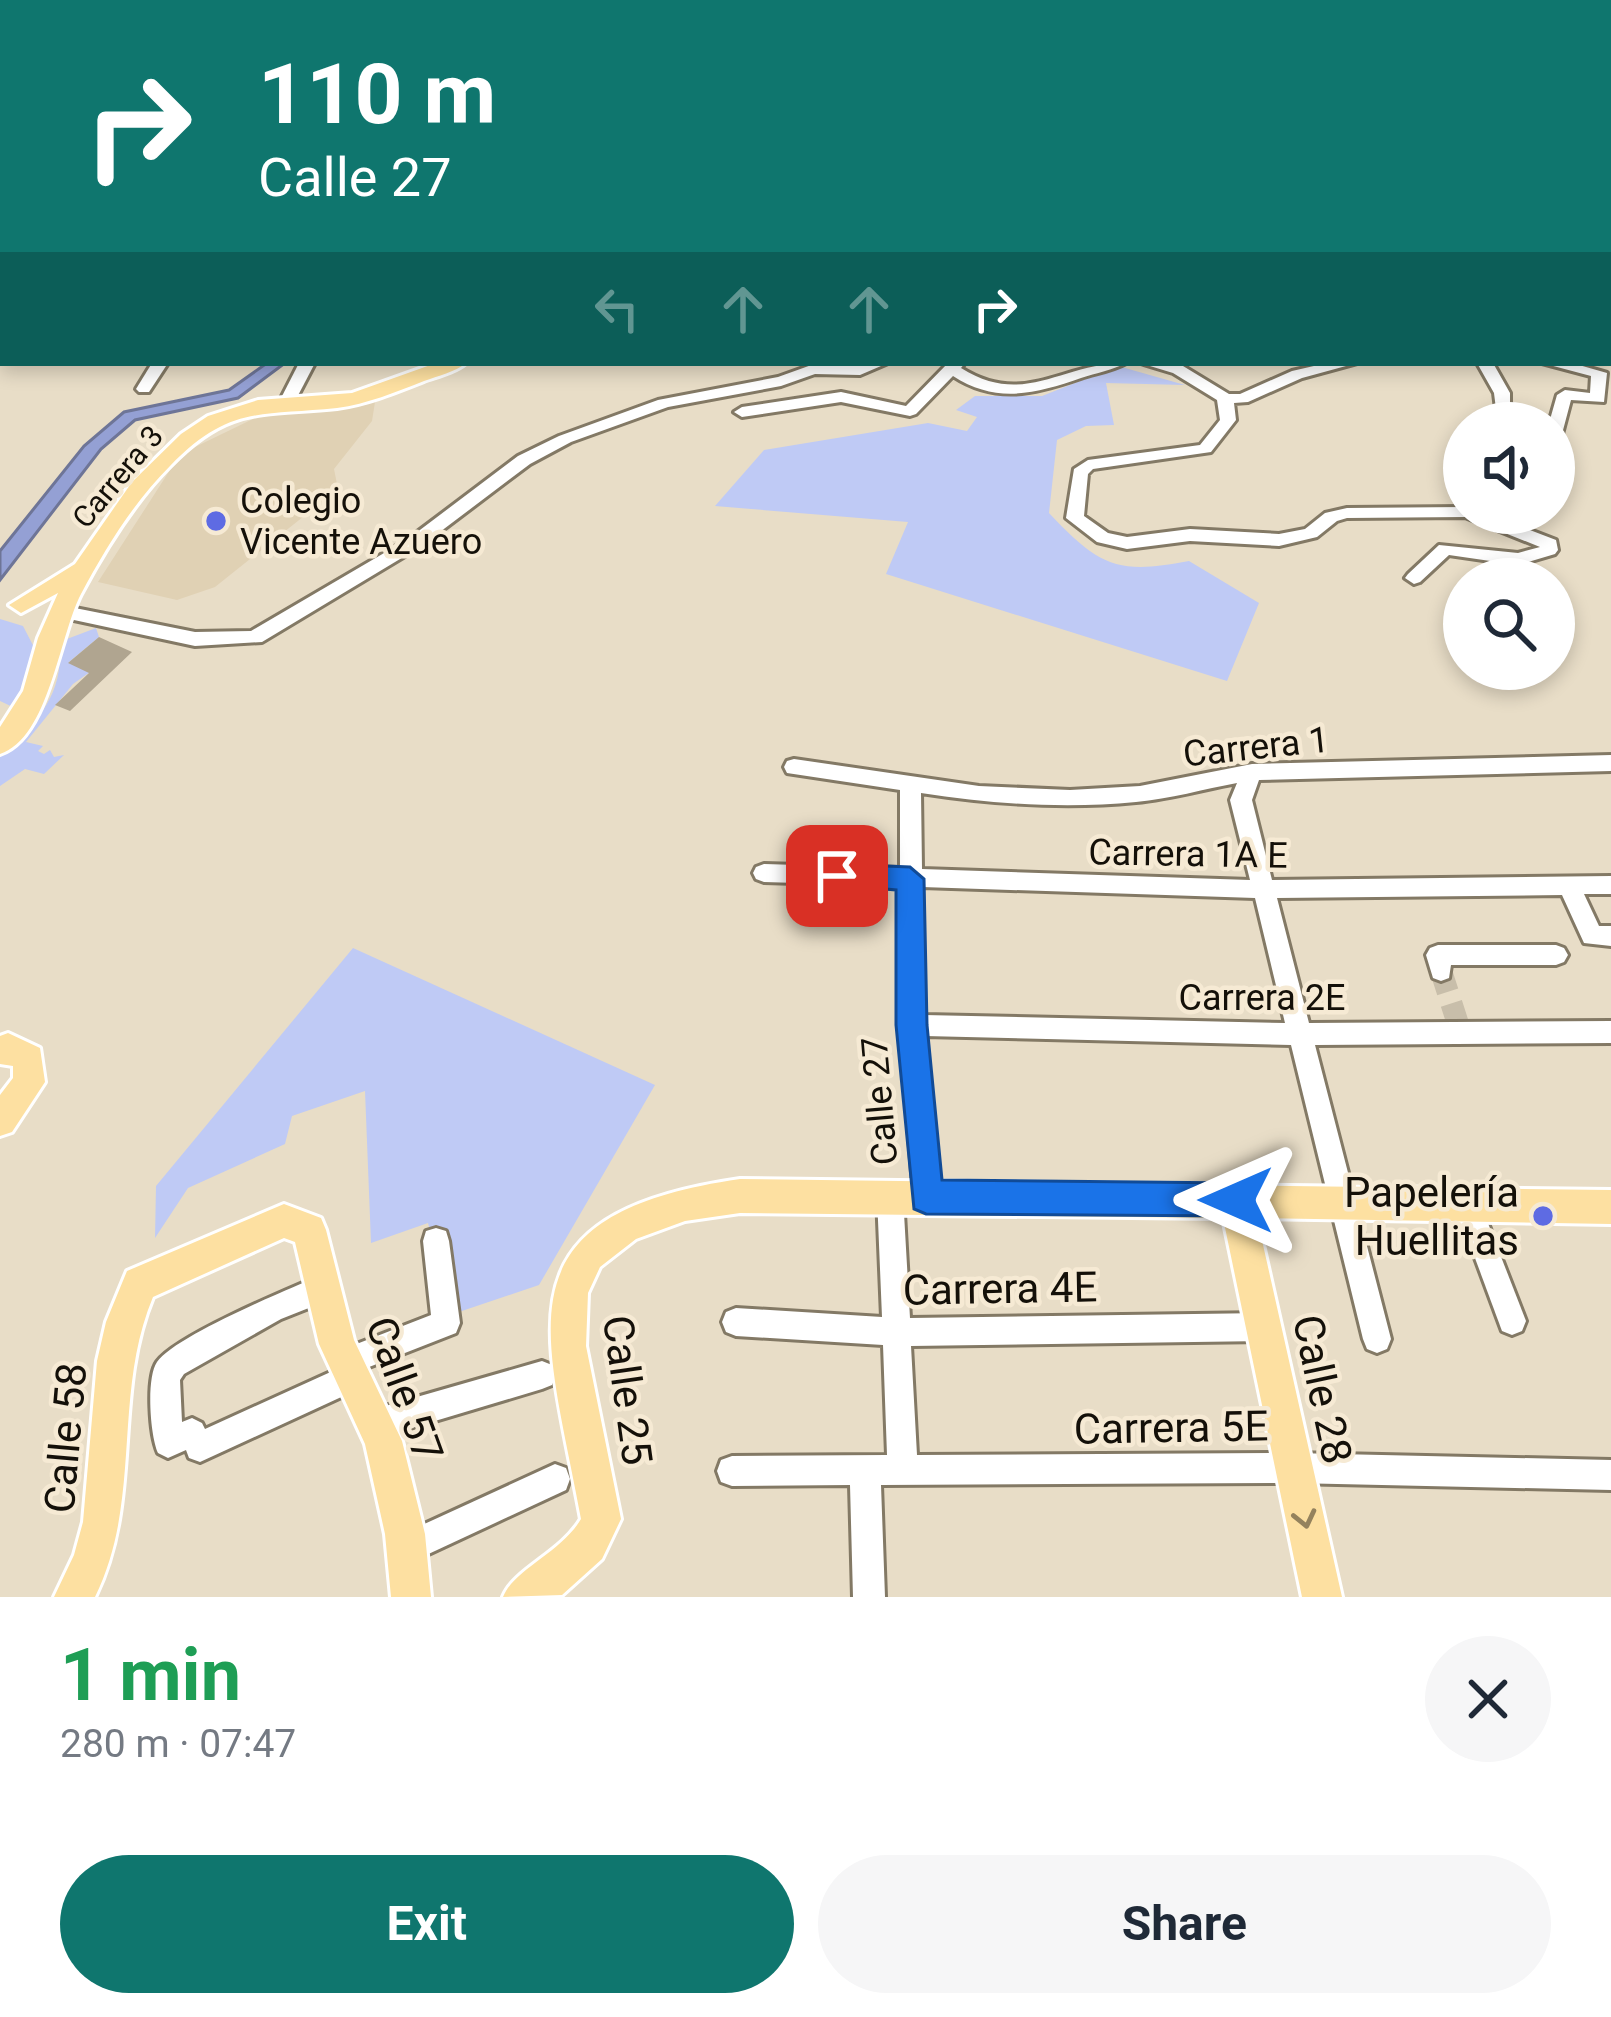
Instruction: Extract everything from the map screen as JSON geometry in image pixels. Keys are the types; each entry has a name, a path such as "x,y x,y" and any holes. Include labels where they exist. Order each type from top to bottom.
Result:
{"main road":[{"name":"Carrera 3","path":"0,744 36,698 57,610 155,474 198,430 244,409 357,398 448,366"},
{"path":"11,606 86,565"},
{"path":"11,606 57,610"},
{"path":"11,606 35,622 45,648"},
{"path":"0,1050 8,1047 29,1058 29,1082 0,1121"},
{"name":"Calle 25","path":"523,1597 578,1560 594,1541 601,1502 568,1346 570,1291 588,1255 625,1226 685,1204 740,1196 890,1196"},
{"path":"890,1196 1468,1204 1606,1216"},
{"name":"Calle 28","path":"1236,1200 1322,1597"},
{"name":"Calle 58","path":"74,1597 93,1566 104,1528 112,1384 123,1319 140,1284 270,1223 294,1222"},
{"name":"Calle 57","path":"294,1222 310,1230 350,1370 375,1424 407,1548 411,1597"}],"street":[{"path":"144,389 158,366"},
{"path":"287,402 305,366"},
{"path":"57,610 195,639 255,638 414,543 524,460 565,439 664,404 824,367 860,370 871,366"},
{"path":"742,412 841,397 910,411 954,366 973,385 1022,392 1108,366"},
{"path":"1163,366 1233,398 1297,374 1335,366"},
{"path":"1487,366 1503,402"},
{"path":"1563,366 1599,374 1598,399 1565,395 1563,402"},
{"path":"1233,398 1228,420 1205,449 1088,465 1080,473 1075,518 1102,538 1126,542 1190,535 1280,540 1311,533 1331,517 1347,513 1443,512"},
{"path":"1414,578 1444,549 1518,559 1549,550 1535,534"},
{"path":"45,648 92,615"},
{"name":"Carrera 1","path":"794,767 980,794 1070,799 1140,794 1252,772 1611,763"},
{"path":"1252,772 1241,800 1378,1339"},
{"name":"Calle 27","path":"910,783 912,1025 926,1197"},
{"name":"Carrera 1A E","path":"764,873 1261,889 1611,885"},
{"path":"1569,885 1592,936 1611,936"},
{"path":"1441,970 1438,955 1556,955"},
{"name":"Carrera 2E","path":"912,1025 1300,1034 1459,1029 1611,1033"},
{"name":"Calle 27","path":"890,1196 903,1472"},
{"path":"1468,1204 1512,1321"},
{"path":"324,1288 272,1309 173,1364 165,1375 187,1441 446,1323 436,1241"},
{"name":"Carrera 4E","path":"736,1322 896,1332 1264,1327"},
{"path":"375,1424 542,1375"},
{"name":"Carrera 5E","path":"732,1471 1293,1468 1611,1475"},
{"path":"865,1473 869,1597"},
{"path":"407,1548 555,1479"}],"shaded area":[{"path":"263,366 281,366 238,398 135,420 101,449 0,580 0,551 84,446 124,412 229,390"},
{"path":"1118,366 1185,385 1106,383 1114,425 1086,426 1057,440 1049,513 1082,545 1111,562 1144,567 1189,561 1259,603 1227,681 886,574 908,522 715,506 764,450 928,423 967,431 977,417 956,410 975,396 1042,396"},
{"name":"Colegio Vicente Azuero","path":"375,402 372,421 334,469 338,489 215,587 177,600 98,582 170,470 193,448 263,414"},
{"path":"0,619 23,626 37,653 17,709 0,701"},
{"path":"96,628 99,637 69,662 90,672 73,684 26,742 43,746 38,751 44,754 50,750 54,757 64,755 44,774 25,769 0,786 0,755 37,719 53,692 59,642"},
{"path":"353,948 655,1085 539,1285 453,1314 428,1223 371,1243 365,1091 292,1116 285,1144 188,1188 155,1238 156,1186"}],"building":[{"path":"99,637 132,652 70,711 55,705 89,673 68,663"}],"tunnel":[{"path":"1441,971 1458,1024"}],"place":[{"name":"Colegio Vicente Azuero","path":"216,521"},
{"name":"Papelería Huellitas","path":"1543,1216"}],"route":[{"path":"837,876 910,879 912,1025 926,1197 1236,1200"}]}
